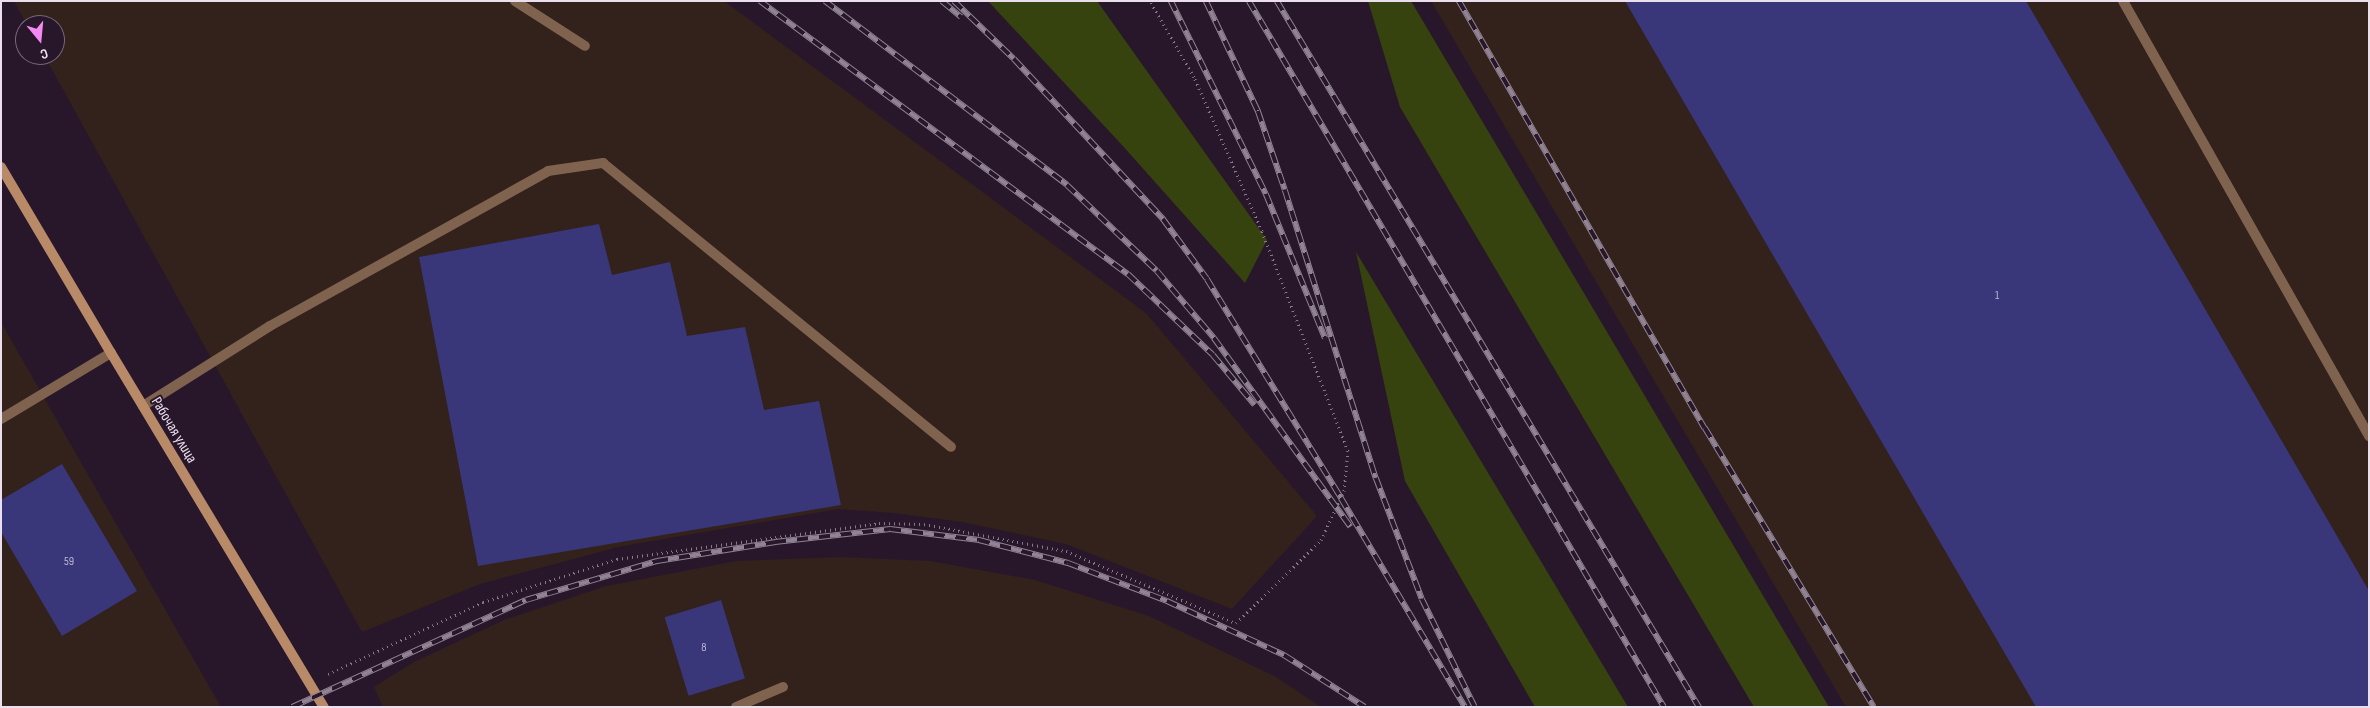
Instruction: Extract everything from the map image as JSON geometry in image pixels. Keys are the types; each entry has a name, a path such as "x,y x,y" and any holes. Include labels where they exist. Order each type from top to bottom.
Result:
{"street":[{"path":"515,1 585,46"},
{"path":"2123,1 2369,436"},
{"path":"143,406 270,326 548,171 603,163 951,447"},
{"name":"Рабочая улица","path":"1,167 110,353 324,707"},
{"path":"1,419 110,353"},
{"path":"736,707 783,687"}],"path":[{"path":"310,683 483,602 617,560 879,523 924,524 1066,551 1236,623 1321,540 1344,491 1348,451 1254,213 1194,77 1150,1"}],"shaded area":[{"path":"14,1 724,1 1146,313 1317,516 1232,609 1066,544 962,522 894,513 838,509 618,547 480,584 362,632 50,65 65,65 65,15 22,15"},
{"path":"1431,1 2369,1 2369,707 1846,707"},
{"path":"1,322 63,431 221,707 1,707"},
{"path":"841,557 930,561 1035,580 1149,616 1276,677 1321,707 383,707 374,687 414,662 504,620 606,586 736,561"}],"green space":[{"path":"988,1 1097,1 1267,240 1245,283 1122,145"},
{"path":"1368,1 1411,1 1829,707 1754,707 1400,107"},
{"path":"1356,252 1628,707 1535,707 1405,481"}],"building":[{"path":"1625,1 2026,1 2369,591 2369,707 2036,707"},
{"path":"599,224 612,275 670,262 687,336 745,327 764,410 819,401 841,505 478,566 419,257"},
{"path":"62,464 137,591 62,636 1,532 1,500"},
{"path":"721,600 745,678 689,696 665,617"}],"railway":[{"path":"760,1 1128,274 1213,355 1255,405"},
{"path":"825,1 1067,185 1157,271 1214,338 1351,527"},
{"path":"942,1 961,17"},
{"path":"954,1 1014,59 1163,219 1207,279 1341,498 1465,707"},
{"path":"1171,1 1266,194 1325,338"},
{"path":"1206,1 1258,111 1285,190 1376,478 1422,599 1475,707"},
{"path":"1249,1 1664,707"},
{"path":"1277,1 1699,707"},
{"path":"1459,1 1705,428 1874,707"},
{"path":"292,707 526,600 657,561 775,542 890,529 979,540 1068,563 1167,601 1284,655 1365,707"}]}
